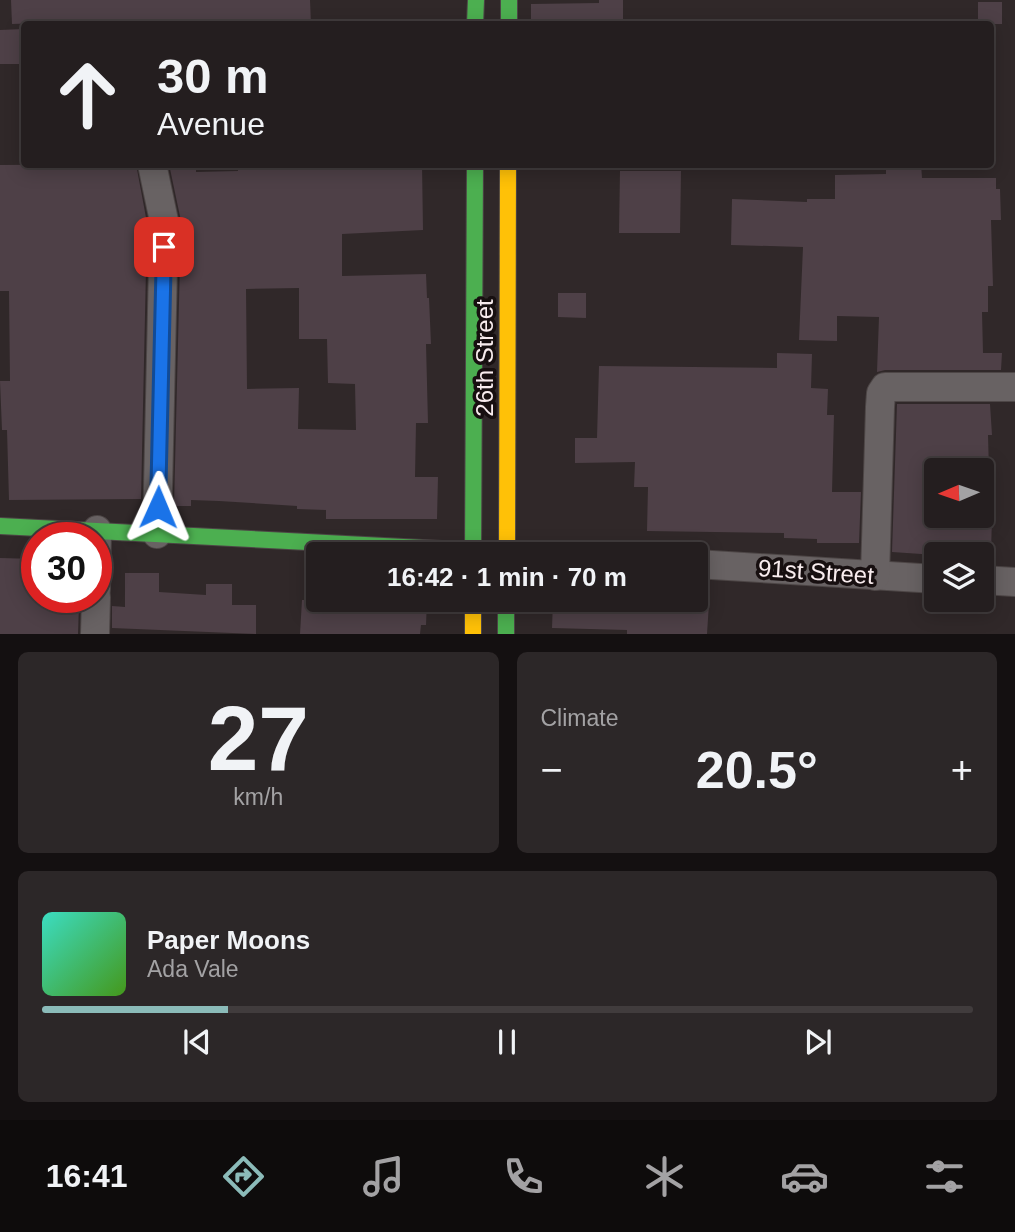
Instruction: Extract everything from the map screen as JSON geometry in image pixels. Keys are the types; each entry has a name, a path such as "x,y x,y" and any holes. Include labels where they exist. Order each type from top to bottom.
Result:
{"main road":[{"path":"475,21 476,0"},
{"path":"509,0 509,21"},
{"name":"26th Street","path":"473,542 475,168"},
{"name":"26th Street","path":"507,542 508,168"},
{"path":"0,526 21,527"},
{"path":"112,531 306,542"},
{"path":"473,612 473,634"},
{"path":"506,612 506,634"}],"street":[{"path":"153,168 164,221 157,534"},
{"path":"875,576 880,407 881,393 885,387 1015,387"},
{"name":"91st Street","path":"708,565 924,578"},
{"path":"994,581 1015,582"},
{"path":"95,634 96,613"}],"building":[{"path":"11,0 310,0 311,21 21,21 21,24 12,24"},
{"path":"599,0 623,0 623,21 531,21 531,4 599,3"},
{"path":"978,2 1002,2 1002,24 978,21"},
{"path":"21,29 21,64 0,64 0,30"},
{"path":"0,165 21,165 21,168 137,168 147,223 141,499 9,500 7,430 2,430 0,381 10,381 9,291 0,291"},
{"path":"170,168 196,168 196,172 238,171 238,168 422,168 423,230 342,234 342,276 426,274 431,344 426,344 428,423 416,423 415,477 438,477 437,519 326,519 326,510 219,501 191,500 191,506 174,506 181,221","holes":["299,288 299,339 327,339 328,383 355,384 356,430 298,429 299,388 247,389 246,289"]},
{"path":"886,168 921,168 922,178 996,178 996,189 1000,189 1001,220 991,220 993,286 988,286 988,312 982,312 983,353 1002,353 1001,370 877,372 879,317 837,316 837,341 799,340 803,247 731,245 732,199 807,202 807,199 835,199 835,175 886,174"},
{"path":"620,171 681,171 680,233 619,233"},
{"path":"558,293 586,293 586,318 558,317"},
{"path":"777,353 812,354 811,388 828,389 827,415 834,415 832,492 861,492 859,543 817,543 817,539 784,538 784,533 647,531 648,487 634,487 635,462 575,463 575,438 597,438 599,366 777,368"},
{"path":"897,404 990,404 992,435 988,435 989,458 924,458 924,528 992,528 991,542 924,542 924,554 892,552"},
{"path":"0,558 21,559 21,613 79,613 78,634 0,634"},
{"path":"125,573 159,573 159,592 206,595 206,584 232,584 232,605 256,605 256,634 112,628 112,606 125,607"},
{"path":"302,600 306,600 306,612 427,612 426,625 421,625 420,634 300,634"},
{"path":"709,603 707,634 627,634 627,630 552,628 553,612 708,612"}],"traffic: fast":[{"path":"475,21 476,0"},
{"path":"509,0 509,21"},
{"path":"473,542 475,168"},
{"path":"0,526 309,542"},
{"path":"506,612 506,634"}],"traffic: slow":[{"path":"507,542 508,168"},
{"path":"473,612 473,634"}],"route":[{"path":"158,507 164,247"}]}
